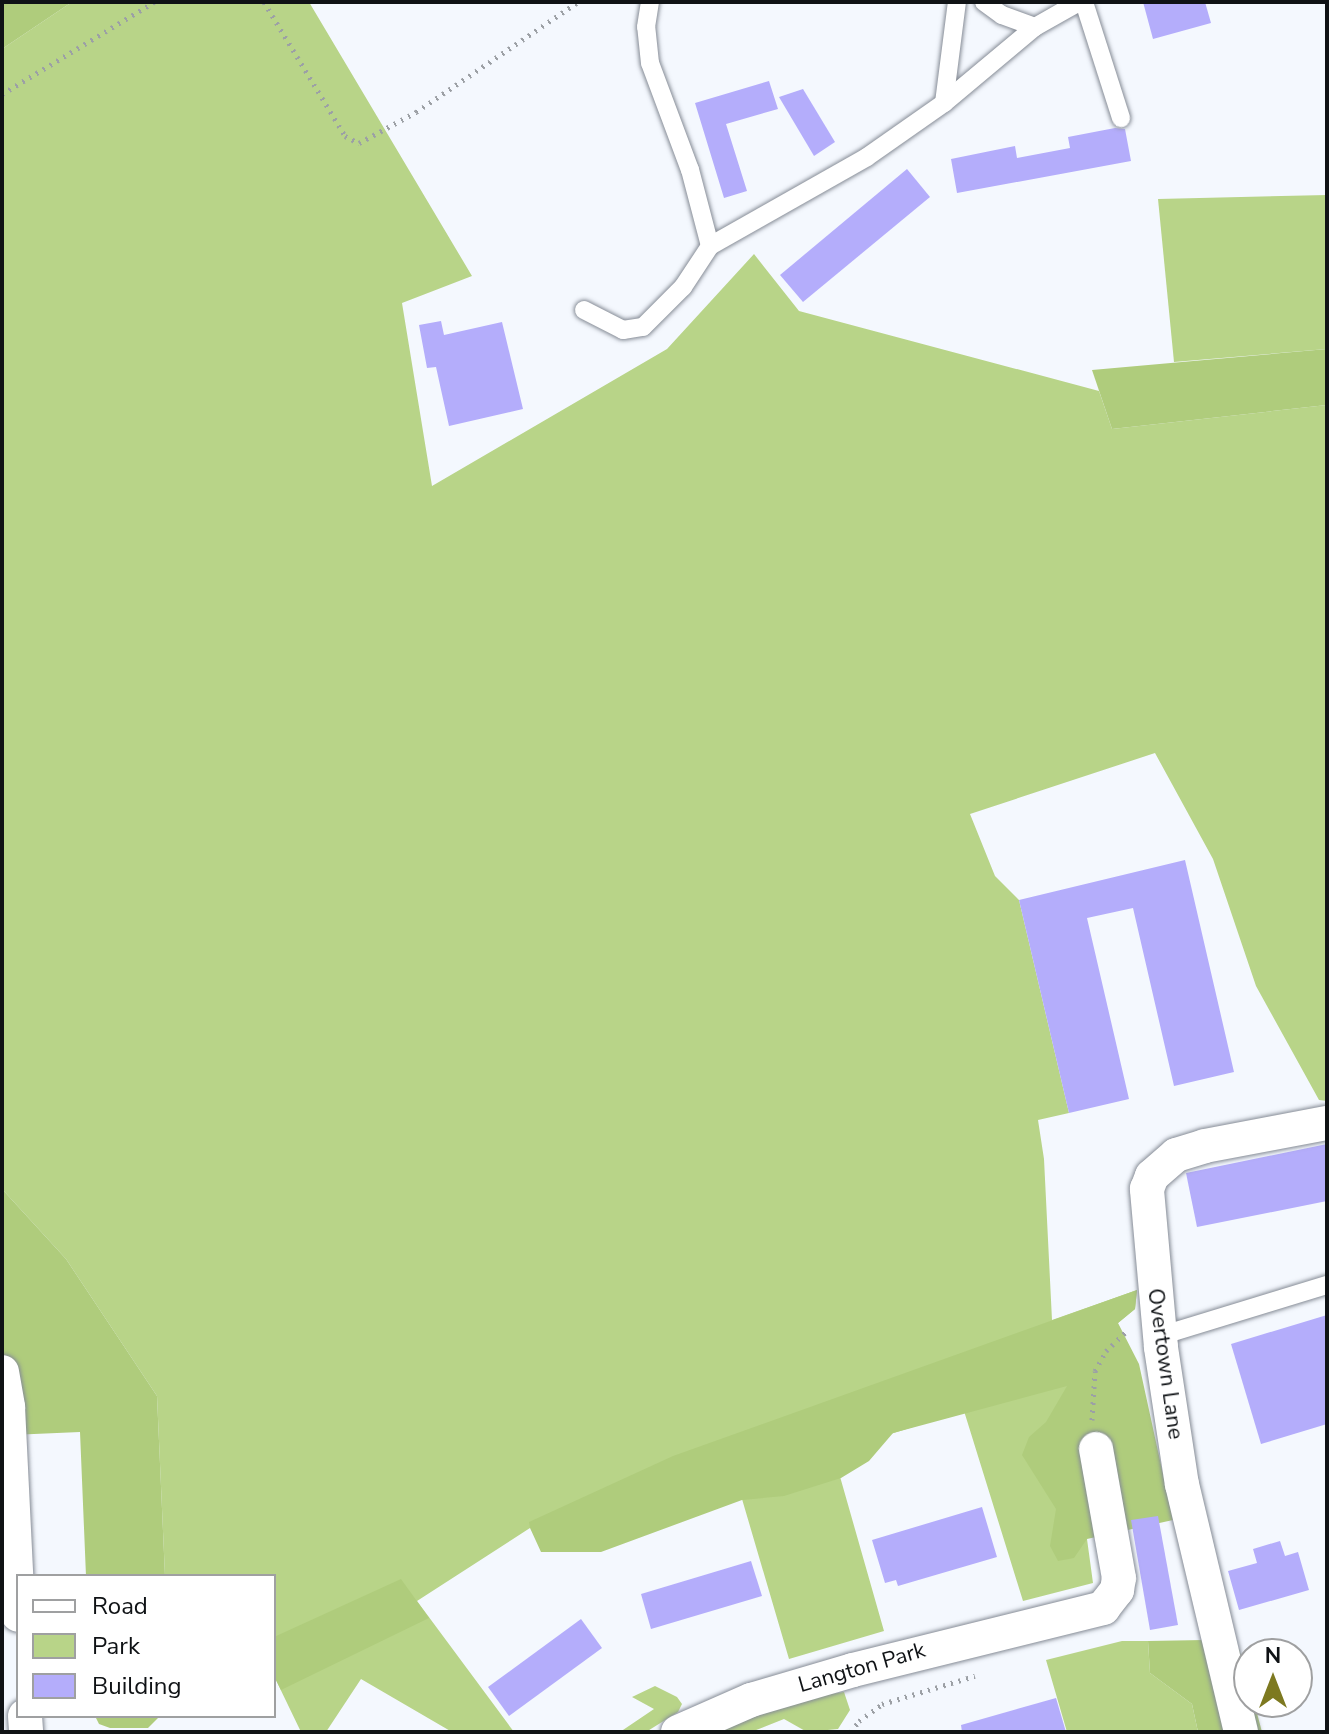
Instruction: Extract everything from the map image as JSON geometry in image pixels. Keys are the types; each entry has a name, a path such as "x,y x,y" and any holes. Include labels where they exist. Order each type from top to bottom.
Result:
{"street":[{"name":"Overtown Lane","path":"1241,1732 1189,1521 1159,1326 1148,1209 1152,1176 1176,1155 1205,1146 1327,1123"},
{"path":"2,1372 8,1407 16,1584"},
{"name":"Langton Park","path":"678,1732 751,1700 838,1674 1103,1608 1117,1590 1119,1578 1096,1449"}],"lane":[{"path":"650,2 646,27 650,63 690,170 710,246"},
{"path":"944,103 957,2"},
{"path":"984,2 1002,15 1035,27"},
{"path":"584,310 623,330 643,327 683,287 710,246 867,157 944,103 1035,27 1081,2 1121,118"},
{"path":"1159,1326 1327,1285"}],"path":[{"path":"2,94 154,2"},
{"path":"264,2 345,136 359,143 416,112 578,2"},
{"path":"1096,1449 1091,1411 1095,1371 1106,1351 1122,1334 1159,1326"},
{"name":"Langton Park","path":"851,1732 859,1721 882,1704 990,1672"}],"green space":[{"path":"2,2 72,2 2,49"},
{"path":"72,2 309,2 472,276 402,303 432,486 667,349 754,254 799,311 1099,391 1112,429 1327,405 1327,1101 1319,1100 1256,986 1213,859 1155,753 970,814 995,876 1019,900 1069,1113 1038,1120 1044,1159 1052,1320 1137,1290 1135,1309 1101,1337 1081,1495 1093,1583 1023,1601 964,1411 833,1452 884,1631 789,1659 732,1465 530,1528 417,1601 514,1732 452,1732 361,1679 326,1732 301,1732 276,1680 276,1574 165,1574 157,1396 66,1259 2,1189 2,49"},
{"path":"1327,195 1327,349 1174,362 1158,199"},
{"path":"1327,349 1327,405 1112,429 1092,370"},
{"path":"2,1189 66,1259 157,1396 165,1574 86,1574 80,1432 11,1435 2,1364"},
{"path":"1137,1290 1135,1309 1118,1323 1139,1364 1173,1520 1087,1539 1074,1558 1058,1561 1050,1546 1056,1509 1022,1455 1029,1437 1046,1422 1067,1386 893,1433 869,1461 841,1478 784,1496 742,1500 601,1552 541,1552 530,1528 529,1522 673,1456"},
{"path":"401,1579 429,1618 281,1690 276,1680 276,1636"},
{"path":"1204,1640 1233,1647 1233,1718 1258,1718 1262,1732 1198,1732 1192,1704 1150,1673 1148,1641"},
{"path":"1122,1641 1148,1641 1150,1673 1192,1704 1198,1732 1067,1732 1046,1660"},
{"path":"655,1686 677,1697 682,1704 678,1712 646,1732 620,1732 654,1709 632,1697"},
{"path":"844,1692 850,1710 838,1729 807,1732 784,1719 751,1732 709,1732 817,1696"},
{"path":"96,1718 158,1718 148,1728 110,1728 99,1724"}],"building":[{"path":"1143,2 1205,2 1211,23 1153,39"},
{"path":"769,81 778,109 726,124 747,191 724,198 695,103"},
{"path":"803,89 835,142 814,156 779,97"},
{"path":"1125,129 1131,161 957,193 951,159 1015,146 1017,158 1070,148 1068,137"},
{"path":"907,169 930,197 803,302 780,275"},
{"path":"441,321 444,335 502,322 523,409 449,426 436,367 427,368 419,325"},
{"path":"1185,860 1234,1072 1174,1086 1133,908 1087,918 1129,1099 1069,1113 1019,900"},
{"path":"1327,1144 1327,1201 1197,1227 1186,1173"},
{"path":"1327,1315 1327,1424 1261,1444 1231,1344"},
{"path":"982,1507 997,1557 898,1586 896,1580 885,1583 872,1540"},
{"path":"1158,1516 1178,1625 1150,1630 1131,1520"},
{"path":"1280,1541 1285,1556 1298,1552 1309,1590 1239,1610 1228,1571 1257,1563 1253,1549"},
{"path":"751,1561 762,1596 651,1629 641,1594"},
{"path":"581,1619 602,1648 509,1716 488,1687"},
{"path":"1056,1698 1066,1732 962,1732 961,1725"}]}
